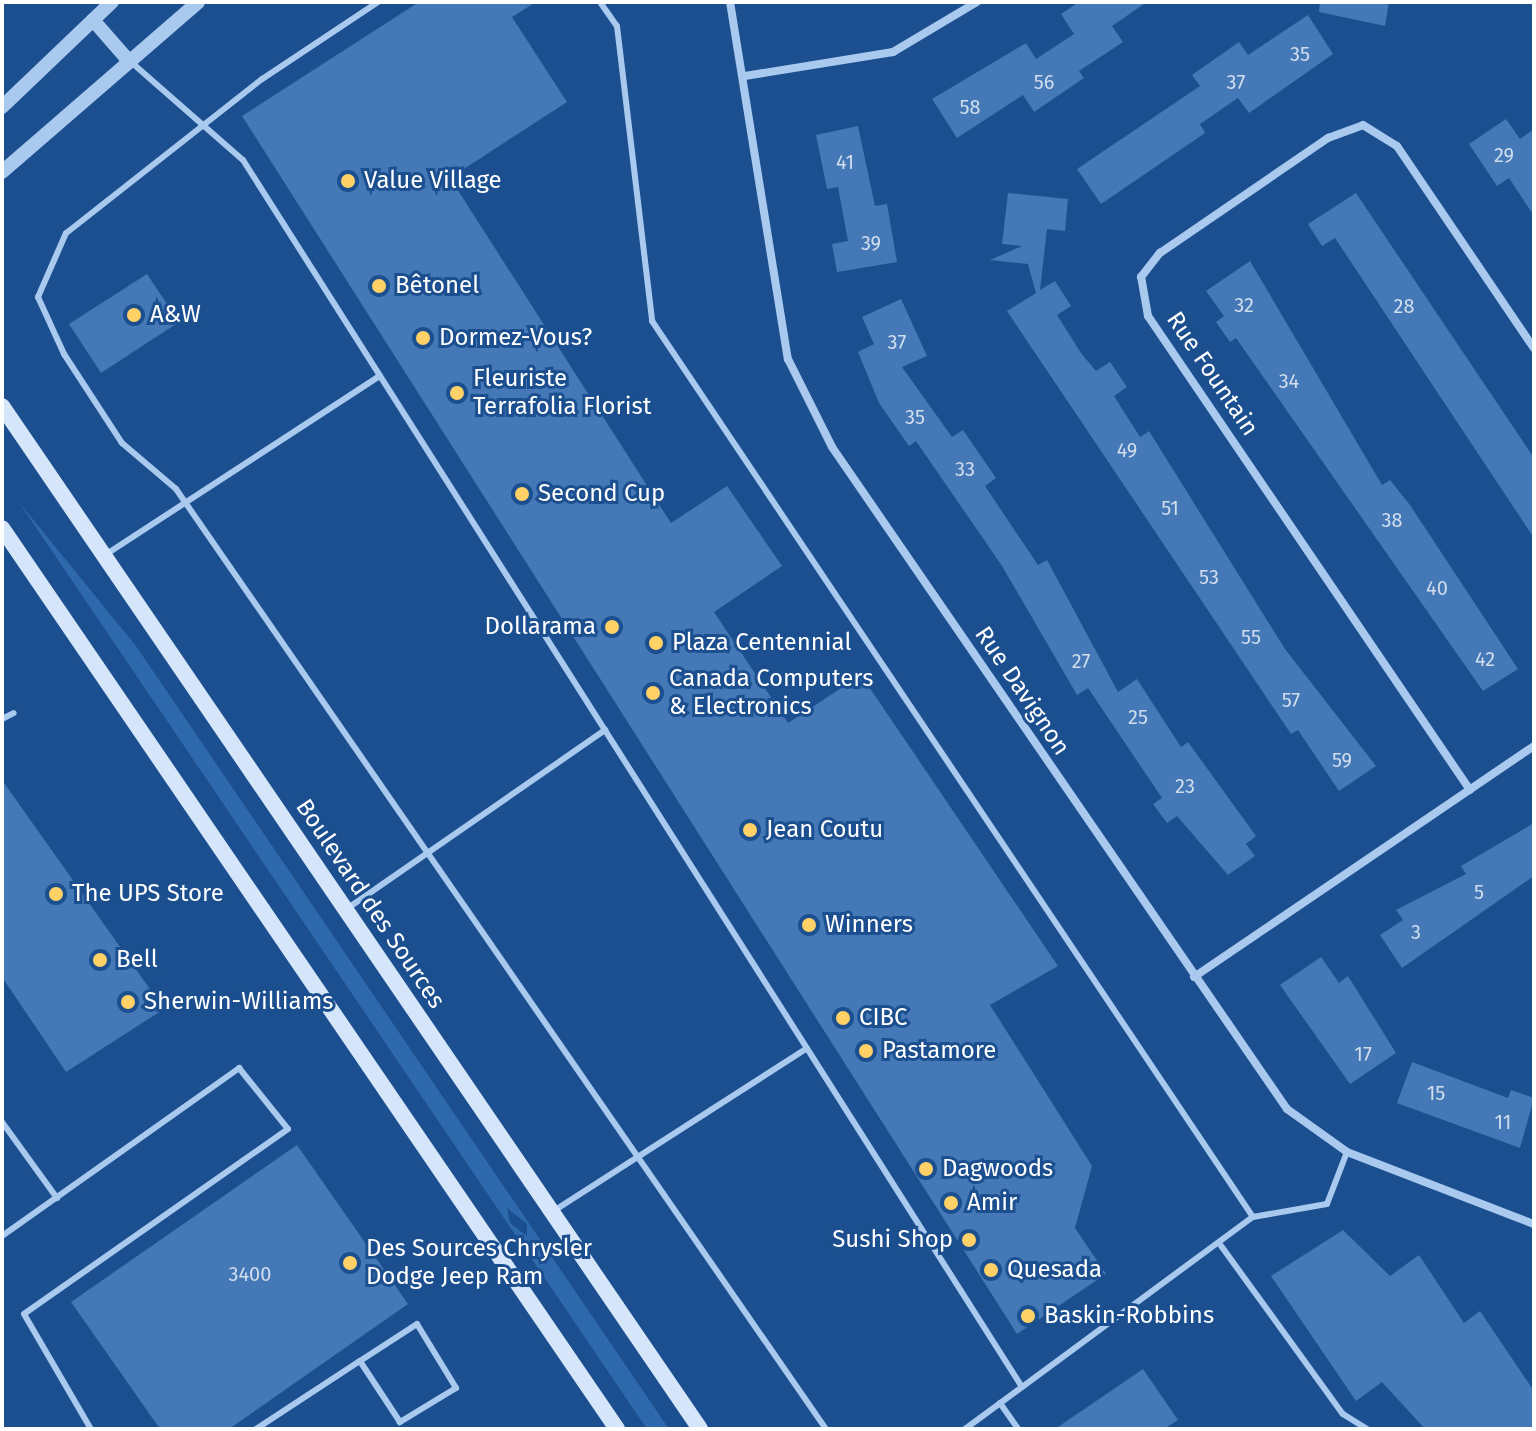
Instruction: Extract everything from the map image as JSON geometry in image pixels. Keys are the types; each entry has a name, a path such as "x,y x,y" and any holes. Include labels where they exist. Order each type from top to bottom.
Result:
{"main road":[{"name":"Boulevard des Sources","path":"2,406 700,1429"},
{"path":"2,528 617,1429"}],"street":[{"path":"2,107 112,2"},
{"path":"2,172 198,2"},
{"name":"Rue Davignon","path":"730,2 745,76 788,359 801,396 1194,977 1287,1109 1347,1152 1534,1224"},
{"path":"745,76 893,52 977,2"},
{"path":"93,20 128,60"},
{"name":"Rue Fountain","path":"1470,790 1148,316 1141,277 1160,253 1302,155 1340,130 1363,125 1397,146 1534,348"},
{"path":"1194,977 1534,746"}],"lane":[{"path":"378,2 204,125 66,233 38,297 64,354 122,443 186,503 635,1157 826,1429"},
{"path":"600,2 617,26 652,321 1253,1217"},
{"path":"128,60 243,160 1022,1387"},
{"path":"105,555 380,376"},
{"path":"2,719 14,713"},
{"path":"345,910 605,730"},
{"path":"552,1212 807,1048"},
{"path":"2,1236 239,1068 288,1129 24,1314 90,1426 78,1429"},
{"path":"2,1122 57,1198"},
{"path":"965,1429 1253,1217 1327,1204 1347,1152"},
{"path":"1219,1243 1343,1414 1367,1429"},
{"path":"256,1429 416,1323 456,1388 400,1422 360,1361"},
{"path":"1000,1403 1018,1429"}],"shaded area":[{"path":"18,501 136,646 669,1429 647,1429","holes":["507,1208 527,1224 527,1236 510,1223"]}],"building":[{"name":"Plaza Centennial","path":"419,2 536,2 512,17 567,102 450,178 671,523 727,486 782,566 714,612 788,723 861,675 1058,966 990,1005 1092,1166 1075,1228 1106,1274 1017,1334 242,116"},
{"path":"1079,2 1147,2 1112,26 1123,42 1079,71 1084,78 1034,112 1023,95 957,138 932,99 1026,43 1036,59 1074,34 1061,14"},
{"path":"1320,2 1389,2 1385,26 1319,12"},
{"path":"1308,15 1333,54 1249,113 1238,98 1200,124 1205,133 1101,204 1077,169 1200,86 1192,75 1239,42 1248,55"},
{"path":"1506,119 1520,139 1534,129 1534,216 1509,178 1497,186 1469,144"},
{"path":"858,126 875,206 887,204 897,262 837,272 832,244 848,241 838,187 827,189 816,135"},
{"path":"1008,193 1068,199 1065,231 1047,229 1040,290 1055,281 1071,306 1057,315 1081,353 1096,371 1110,362 1127,387 1114,396 1140,437 1149,431 1285,649 1376,766 1339,791 1298,730 1291,734 1007,311 1036,293 1028,264 990,260 1022,246 1002,244"},
{"path":"1356,193 1534,458 1534,538 1335,238 1322,246 1308,224"},
{"path":"1250,261 1382,485 1390,480 1410,505 1518,669 1483,691 1236,338 1230,342 1216,322 1224,316 1206,291"},
{"path":"147,274 179,322 101,373 69,324"},
{"path":"901,299 927,356 902,367 952,437 963,430 996,478 985,486 1038,565 1047,560 1118,692 1137,679 1181,747 1188,742 1256,836 1246,844 1255,856 1228,875 1177,816 1167,823 1153,804 1162,798 1088,688 1077,695 1002,566 916,441 909,446 879,403 858,352 874,344 862,317"},
{"path":"2,780 164,1009 66,1072 2,977"},
{"path":"1534,823 1534,876 1402,968 1380,935 1403,920 1396,910 1466,874 1461,866"},
{"path":"1321,957 1339,983 1348,976 1396,1053 1350,1084 1280,985"},
{"path":"1412,1062 1508,1098 1511,1090 1534,1098 1520,1148 1397,1103"},
{"path":"297,1145 408,1304 229,1429 160,1429 71,1302"},
{"path":"1343,1230 1390,1276 1419,1255 1464,1323 1480,1311 1534,1391 1534,1429 1425,1429 1382,1382 1356,1401 1271,1276"},
{"path":"1143,1369 1178,1420 1164,1429 1055,1429"}],"place":[{"name":"Value Village","path":"348,181"},
{"name":"Bêtonel","path":"379,286"},
{"name":"A&W","path":"134,315"},
{"name":"Dormez-Vous?","path":"423,338"},
{"name":"Fleuriste Terrafolia Florist","path":"457,393"},
{"name":"Second Cup","path":"522,494"},
{"name":"Dollarama","path":"612,627"},
{"name":"Plaza Centennial","path":"656,643"},
{"name":"Canada Computers & Electronics","path":"653,693"},
{"name":"Jean Coutu","path":"750,830"},
{"name":"The UPS Store","path":"56,894"},
{"name":"Winners","path":"809,925"},
{"name":"Bell","path":"100,960"},
{"name":"Sherwin-Williams","path":"128,1002"},
{"name":"CIBC","path":"843,1018"},
{"name":"Pastamore","path":"866,1051"},
{"name":"Dagwoods","path":"926,1169"},
{"name":"Amir","path":"951,1203"},
{"name":"Sushi Shop","path":"969,1240"},
{"name":"Des Sources Chrysler Dodge Jeep Ram","path":"350,1263"},
{"name":"Quesada","path":"991,1270"},
{"name":"Baskin-Robbins","path":"1028,1316"}]}
